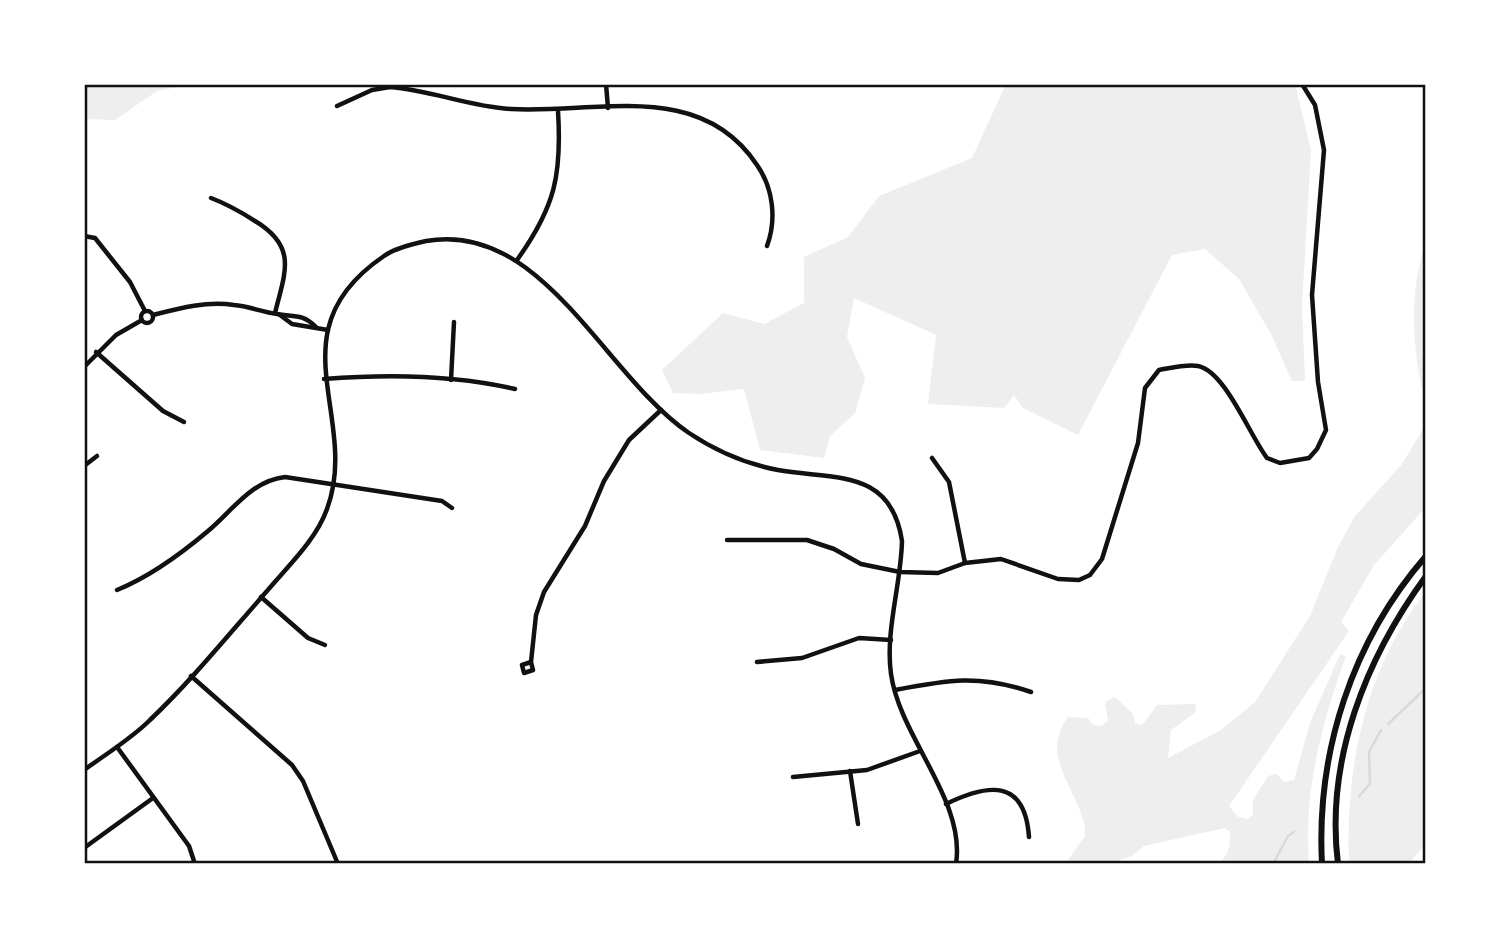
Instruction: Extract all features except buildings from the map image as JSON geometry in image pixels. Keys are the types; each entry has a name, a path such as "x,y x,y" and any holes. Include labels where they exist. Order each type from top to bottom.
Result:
{"street":[{"path":"607,84 608,108"},
{"path":"727,540 807,540 828,546 871,568 900,572 938,573 965,563 1001,559 1069,581 1090,575 1098,568 1138,443 1145,388 1159,370 1189,365 1206,368 1223,385 1267,458 1280,463 1294,463 1309,458 1317,449 1326,430 1318,382 1312,295 1324,150 1315,105 1302,84"},
{"path":"337,106 372,90 390,88 507,109 558,111 654,106 682,110 719,126 741,144 763,174 772,205 773,229 767,246"},
{"path":"517,260 544,222 552,202 559,152 558,111"},
{"path":"211,198 228,204 265,227 281,243 285,273 277,314"},
{"path":"84,236 95,238 130,282 145,311 153,315 196,304 233,304 277,314 299,315 316,327"},
{"path":"84,770 148,722 317,531 335,485 336,463 324,379 328,330 338,304 352,284 387,253 441,239 466,239 494,247 536,274 661,410 696,437 739,459 777,470 846,477 876,490 886,499 900,525 900,572 891,640 891,674 920,751 946,804 956,838 956,864"},
{"path":"84,367 96,352 116,335 142,320 145,311"},
{"path":"277,314 296,325 328,330"},
{"path":"142,320 149,323 153,315"},
{"path":"296,325 299,315"},
{"path":"451,380 454,322"},
{"path":"96,352 163,411 184,422"},
{"path":"324,379 391,377 489,383 515,388"},
{"path":"531,662 537,615 544,592 585,526 604,481 629,440 661,410"},
{"path":"84,466 97,456"},
{"path":"932,458 949,482 965,563"},
{"path":"117,590 134,583 206,533 259,484 285,477 442,501 452,508"},
{"path":"1322,864 1325,779 1330,749 1347,691 1375,628 1426,556"},
{"path":"1338,864 1340,780 1359,698 1387,634 1426,576"},
{"path":"261,597 308,638 325,645"},
{"path":"757,662 802,658 859,638 891,640"},
{"path":"191,676 292,765 303,781 338,864"},
{"path":"895,690 941,680 969,678 1000,681 1031,692"},
{"path":"117,747 189,846 195,864"},
{"path":"793,777 888,764 920,751"},
{"path":"850,771 858,824"},
{"path":"946,804 984,789 1002,791 1017,799 1027,812 1029,837"},
{"path":"84,848 153,798"}],"shaded area":[{"path":"84,84 192,84 157,91 115,120 84,119"},
{"path":"1006,84 1295,84 1311,150 1302,306 1305,381 1292,381 1272,336 1239,279 1205,249 1172,255 1078,435 1023,408 1014,395 1004,408 928,404 936,335 854,298 847,337 865,378 855,413 830,436 824,458 760,450 744,389 700,394 673,393 662,370 723,313 764,324 804,303 804,257 848,237 879,196 972,158"},
{"path":"1426,241 1426,406 1415,344 1414,302"},
{"path":"1426,424 1426,507 1374,565 1341,622 1349,631 1229,806 1238,817 1247,819 1253,815 1253,800 1268,776 1277,774 1284,782 1294,780 1310,723 1340,654 1346,656 1316,758 1309,810 1309,864 1218,864 1225,857 1229,846 1230,832 1225,828 1144,846 1132,856 1108,864 1065,864 1085,836 1081,814 1063,773 1057,746 1060,732 1068,717 1088,718 1093,725 1101,726 1108,721 1105,702 1115,697 1133,714 1135,723 1142,725 1157,705 1195,704 1196,712 1171,730 1168,758 1221,730 1255,702 1310,616 1338,547 1355,516 1402,464"},
{"path":"1426,592 1426,844 1408,864 1349,864 1351,792 1363,720 1388,653"}],"waterway":[{"path":"1388,724 1426,688"},
{"path":"1359,796 1370,784 1369,752 1381,730"},
{"path":"1273,864 1288,836 1294,832"}]}
